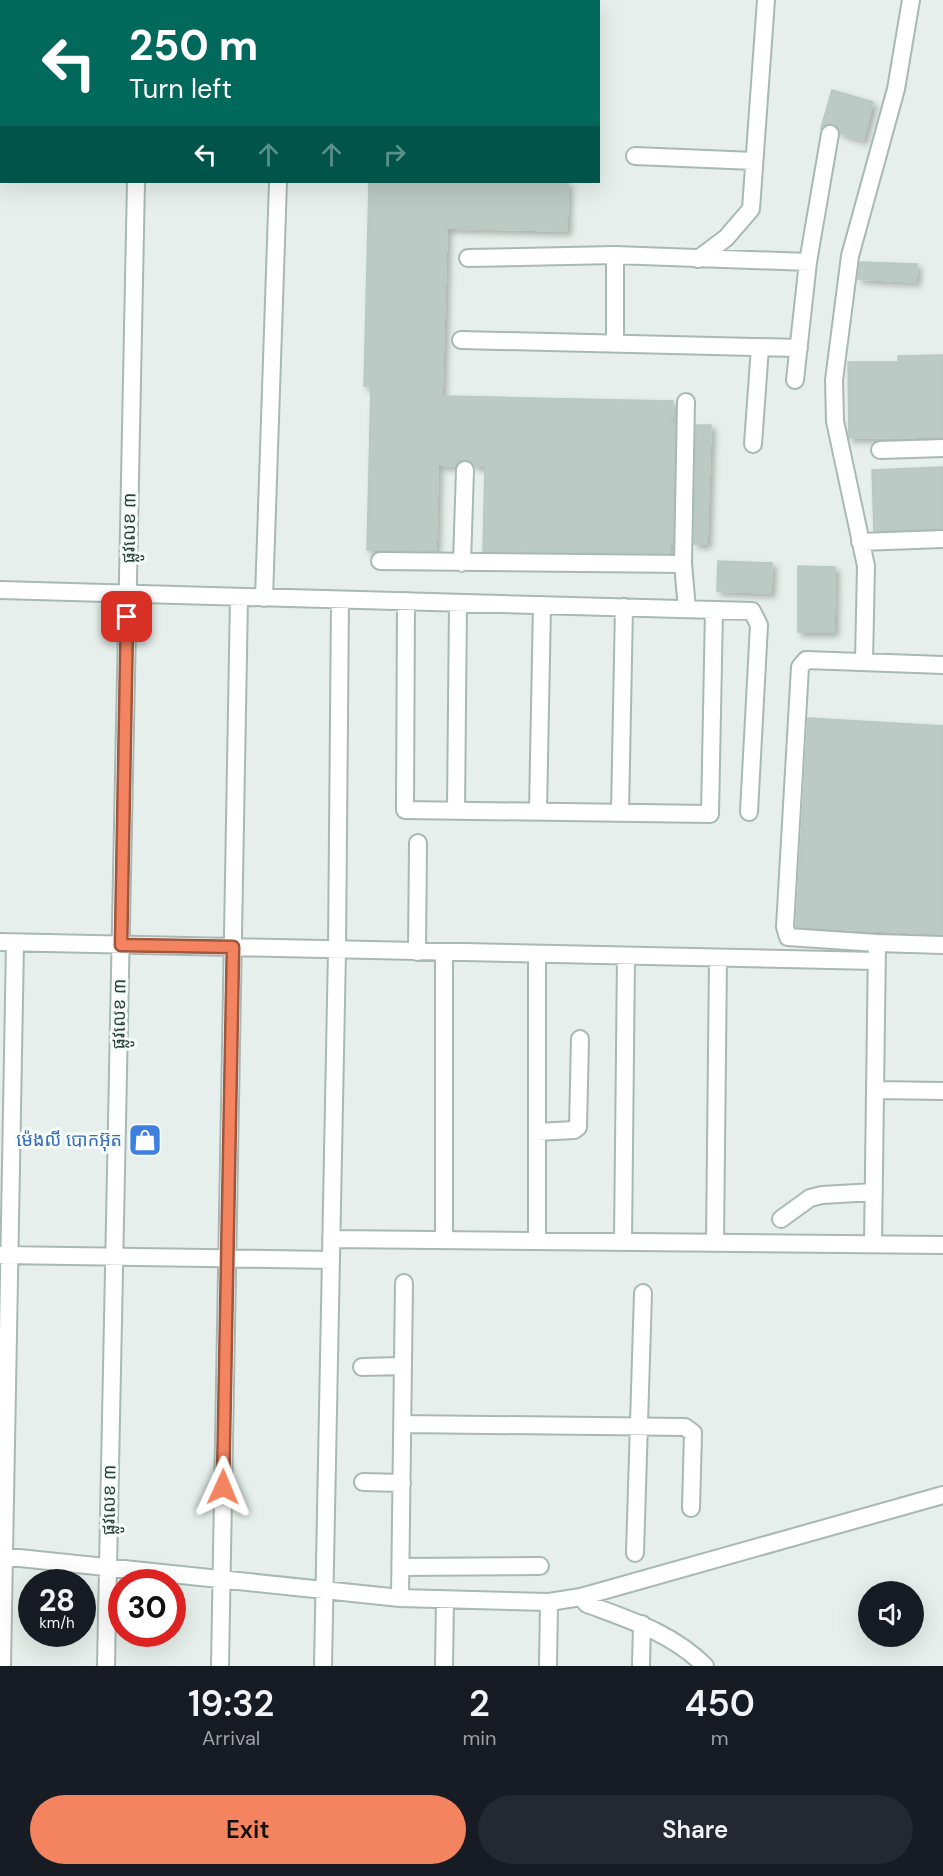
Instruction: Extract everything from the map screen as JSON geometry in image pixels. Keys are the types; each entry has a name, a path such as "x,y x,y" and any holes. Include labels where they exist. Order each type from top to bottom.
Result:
{"street":[{"path":"698,259 726,238 751,209 766,0"},
{"path":"864,662 866,566 835,421 834,380 850,256 896,89 910,0"},
{"path":"795,380 808,262 830,134"},
{"path":"635,156 754,161"},
{"name":"ផ្លូវលេខ ៣","path":"106,1666 136,183"},
{"path":"264,598 278,183"},
{"path":"468,258 615,255 808,262"},
{"path":"615,255 615,343"},
{"path":"461,340 799,348"},
{"path":"753,444 760,347"},
{"path":"686,402 683,564 687,609"},
{"path":"880,450 943,448"},
{"path":"462,562 465,470"},
{"path":"860,543 943,539"},
{"path":"380,561 683,564"},
{"path":"0,590 752,611 759,625 749,812"},
{"path":"220,1666 239,597"},
{"path":"323,1666 337,950 340,600"},
{"path":"406,601 405,810 710,814 714,610"},
{"path":"456,810 458,603"},
{"path":"538,811 542,605"},
{"path":"620,812 624,607"},
{"path":"943,665 806,660 800,667 785,927 788,937 943,945"},
{"path":"417,952 418,843"},
{"path":"2,1666 8,943 876,961"},
{"path":"873,1244 877,943"},
{"path":"444,952 444,1240"},
{"path":"537,954 537,1241"},
{"path":"623,1242 626,956"},
{"path":"715,1243 718,958"},
{"path":"537,1132 574,1130 578,1126 580,1039"},
{"path":"875,1090 943,1091"},
{"path":"781,1219 810,1198 822,1195 874,1192"},
{"path":"331,1239 943,1245"},
{"path":"5,1255 331,1260"},
{"path":"400,1598 404,1283"},
{"path":"634,1553 642,1293"},
{"path":"362,1367 403,1366"},
{"path":"402,1424 685,1427 693,1433 691,1508"},
{"path":"363,1482 402,1483"},
{"path":"2,1557 400,1598 549,1602 581,1597 943,1495"},
{"path":"401,1567 540,1566"},
{"path":"581,1597 587,1604 642,1624 690,1651 705,1666"},
{"path":"444,1666 445,1600"},
{"path":"548,1666 549,1602"},
{"path":"640,1666 642,1624"}],"building":[{"path":"832,90 873,102 863,140 840,133 837,126 832,124 826,124 821,128"},
{"path":"369,183 568,183 567,231 447,228 442,396 673,401 672,424 675,424 673,544 670,544 669,553 483,552 485,466 475,466 471,461 465,460 460,461 456,466 438,465 436,551 367,550 371,386 364,386"},
{"path":"860,262 917,264 916,282 858,279"},
{"path":"943,355 943,437 849,438 848,362 898,362 898,356"},
{"path":"696,425 711,425 707,544 694,544"},
{"path":"943,467 943,529 874,531 872,470"},
{"path":"718,561 772,563 771,593 717,591"},
{"path":"798,566 835,567 834,632 798,632"},
{"path":"808,718 943,726 943,934 796,927"}],"place":[{"name":"ម៉េងលី បោកអ៊ុត","path":"145,1140"}],"route":[{"path":"127,617 121,945 233,947 223,1487"}]}
